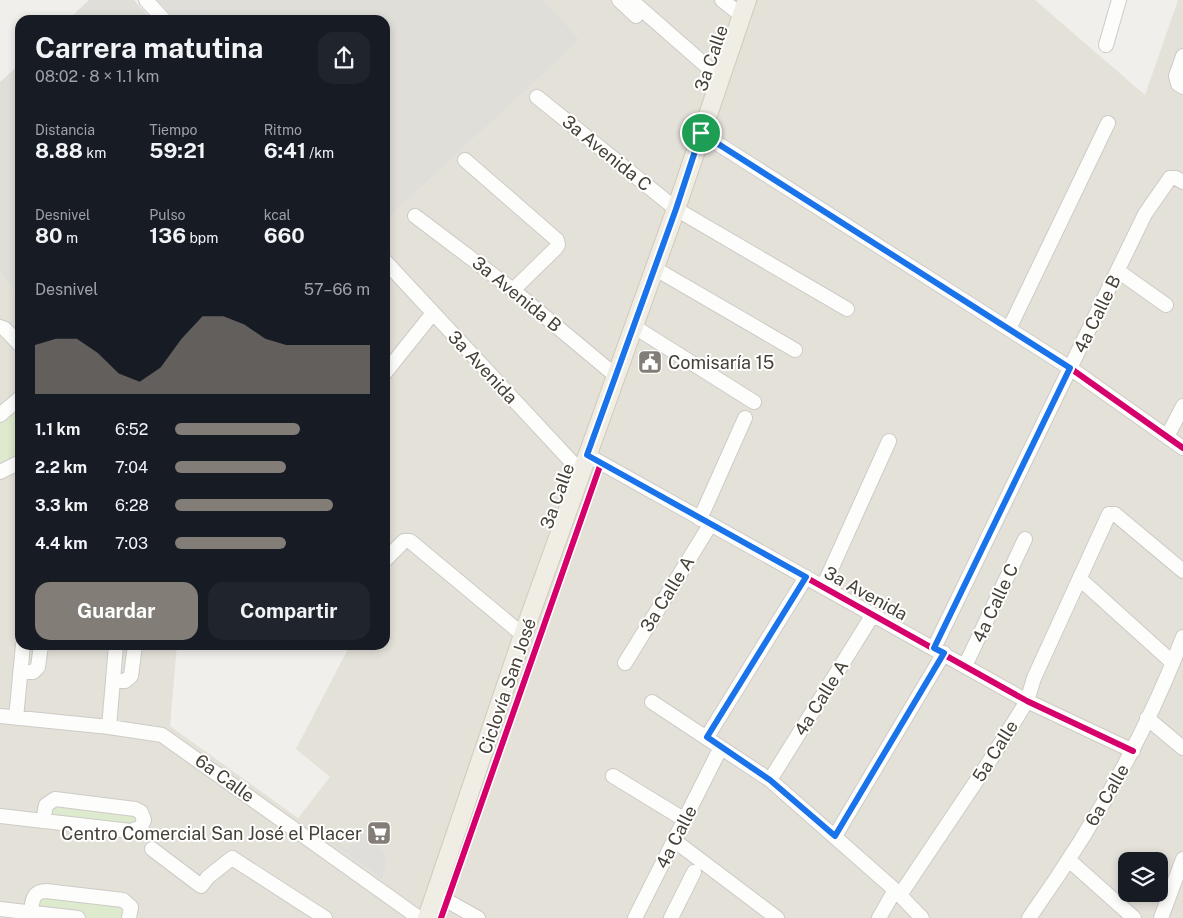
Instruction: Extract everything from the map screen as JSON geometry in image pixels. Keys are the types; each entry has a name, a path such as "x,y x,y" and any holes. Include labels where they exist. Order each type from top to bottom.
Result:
{"main road":[{"name":"3a Calle","path":"427,918 523,635 676,209 744,8"}],"street":[{"path":"146,0 160,15"},
{"path":"619,0 691,65 701,69 706,66"},
{"path":"631,0 720,78"},
{"path":"722,0 744,8"},
{"path":"1106,45 1119,0"},
{"path":"1180,86 1176,76 1183,56"},
{"name":"3a Avenida C","path":"537,98 676,209 847,309"},
{"path":"1009,329 1108,123"},
{"path":"701,133 1070,368 1183,448"},
{"path":"465,160 556,240 558,245 514,290"},
{"name":"4a Calle B","path":"939,650 1070,368 1146,214 1170,178 1179,180"},
{"name":"3a Avenida B","path":"415,216 514,290 616,376"},
{"name":"3a Avenida","path":"390,266 581,472"},
{"path":"654,268 795,350"},
{"path":"1118,271 1166,305"},
{"path":"390,367 433,313"},
{"path":"634,326 754,402"},
{"path":"0,327 5,328 15,339"},
{"path":"0,415 15,402"},
{"path":"1168,436 1183,406"},
{"name":"3a Calle A","path":"625,663 705,522 745,418"},
{"path":"823,586 890,441"},
{"name":"3a Avenida","path":"587,455 823,586 872,616 939,650 1026,701 1133,751"},
{"path":"0,472 15,464"},
{"name":"5a Calle","path":"879,918 989,762 1026,701 1034,678 1109,514 1115,514 1183,571"},
{"name":"4a Calle C","path":"965,666 1025,539"},
{"path":"390,555 404,540 410,541 523,635"},
{"path":"707,737 806,577"},
{"path":"1080,578 1173,663"},
{"name":"4a Calle A","path":"770,780 872,616"},
{"name":"6a Calle","path":"1028,918 1070,861 1133,751 1183,637"},
{"path":"16,718 22,650"},
{"path":"20,672 33,672 38,668 40,650"},
{"path":"109,727 116,650"},
{"path":"113,681 125,681 131,676 134,650"},
{"path":"835,836 939,650"},
{"path":"652,702 770,780 835,836 922,918"},
{"name":"6a Calle","path":"0,716 109,727 157,734 168,738 419,918"},
{"path":"1147,718 1183,748"},
{"name":"4a Calle","path":"634,918 675,841 717,755"},
{"path":"614,776 685,820"},
{"path":"0,816 43,821 135,831 142,827 144,820 141,812 135,808 55,799 46,805 43,821"},
{"path":"675,841 777,918"},
{"path":"152,850 201,886 208,877 232,858 325,918"},
{"path":"1161,918 1183,859"},
{"path":"1070,861 1134,918"},
{"path":"671,918 694,872"},
{"path":"30,912 34,897 39,892 46,891 123,900 131,908 129,918"},
{"path":"435,894 478,918"},
{"path":"0,909 78,918"}],"shaded area":[{"path":"89,0 134,0 148,15 73,15"},
{"path":"157,0 544,0 580,40 390,216 390,15 170,15"},
{"path":"544,0 1035,0 1145,95 1178,0 1183,0 1183,918 0,918 0,273 15,290 15,650 177,650 170,726 298,818 330,777 296,749 347,650 390,650 390,216 580,40"},
{"path":"193,3 204,15 180,15"},
{"path":"15,68 15,290 0,273 0,82"},
{"path":"316,823 347,850 362,832 384,852 387,861 382,879 312,828"}],"green space":[{"path":"15,402 15,464 0,472 0,415"},
{"path":"46,805 135,809 141,827 43,821"},
{"path":"34,897 123,900 129,918 78,918 31,912"}],"cycle path":[{"path":"701,133 1070,368 1183,448"},
{"path":"587,455 1027,701 1133,751"},
{"name":"Ciclovía San José","path":"441,918 601,463"}],"place":[{"name":"Comisaría 15","path":"650,362"},
{"name":"Centro Comercial San José el Placer","path":"379,833"}],"route":[{"path":"701,133 1070,368 934,648 944,653 835,836 770,780 707,737 806,577 587,455 676,209 701,133"}]}
